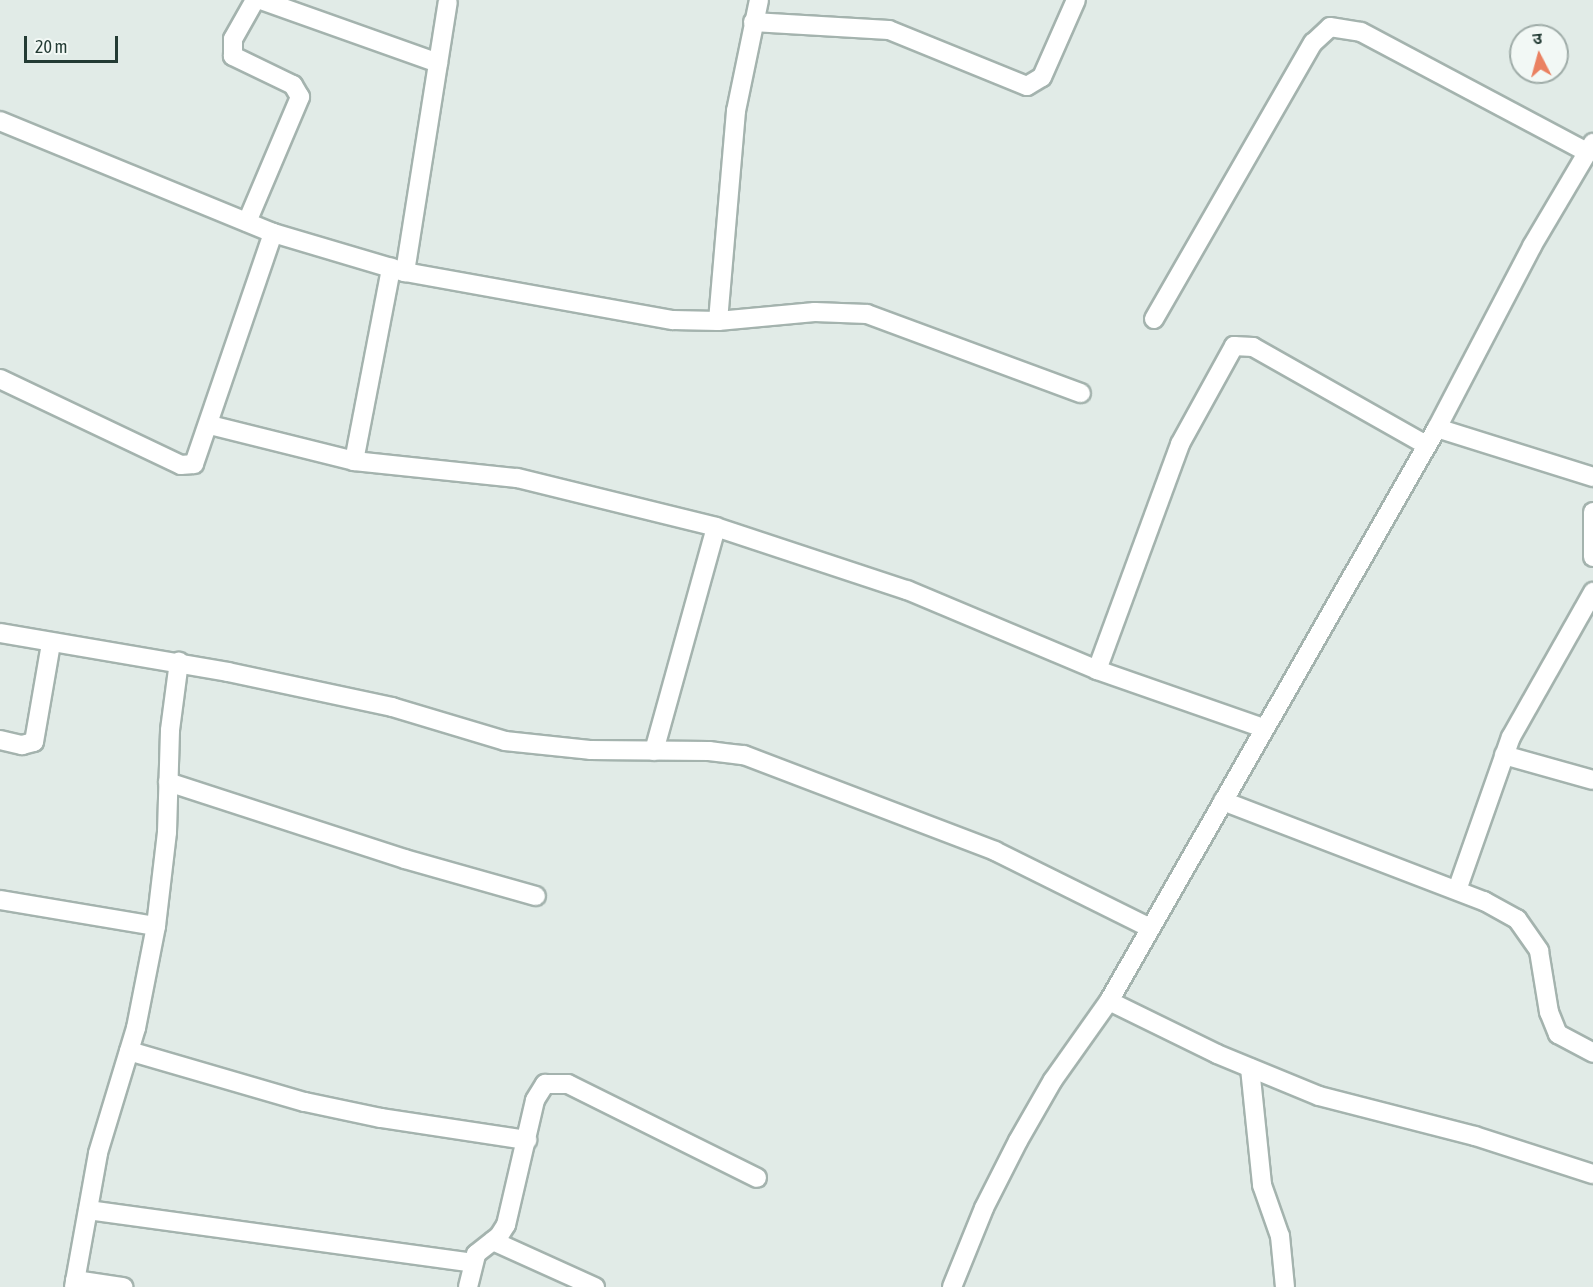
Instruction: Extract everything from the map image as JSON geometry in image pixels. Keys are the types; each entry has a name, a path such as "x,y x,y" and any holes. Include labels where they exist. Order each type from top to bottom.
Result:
{"street":[{"path":"247,222 300,98 293,85 233,56 233,39 255,0"},
{"path":"261,0 438,63"},
{"path":"718,321 736,111 759,0"},
{"path":"753,22 889,30 1027,86 1042,77 1076,0"},
{"path":"354,461 398,270 448,2"},
{"path":"952,1287 984,1208 1018,1141 1053,1080 1109,1001 1437,428 1499,307 1590,147 1361,32 1330,27 1312,43 1154,319"},
{"path":"0,121 273,233 398,270 658,318 718,321 815,312 867,314 1081,393"},
{"path":"0,379 181,465 194,465 199,458 273,233"},
{"path":"1097,670 1180,444 1234,346 1253,347 1426,445"},
{"path":"210,425 354,461 517,478 716,527 907,590 1097,670 1264,728"},
{"path":"1437,428 1593,477"},
{"path":"1593,512 1593,558"},
{"path":"654,751 716,527"},
{"path":"1457,890 1504,755 1526,705 1593,592"},
{"path":"0,633 51,644 179,662 392,707 505,741 590,750 709,751 767,762 995,851 1150,928"},
{"path":"0,740 22,745 34,742 51,644"},
{"path":"123,1287 75,1284 98,1153 129,1051 156,926 166,842 168,782 179,662"},
{"path":"1504,755 1593,780"},
{"path":"168,782 405,860 536,896"},
{"path":"1223,801 1457,890 1504,911 1529,933 1545,973 1553,1025 1566,1041 1593,1053"},
{"path":"0,900 156,926"},
{"path":"1109,1001 1250,1068 1319,1096 1475,1136 1593,1174"},
{"path":"129,1051 316,1104 381,1118 527,1140"},
{"path":"1250,1068 1262,1185 1280,1236 1285,1287"},
{"path":"468,1287 473,1263 479,1250 493,1240 506,1224 538,1091 545,1084 559,1082 757,1178"},
{"path":"88,1210 473,1263"},
{"path":"493,1240 595,1287"}]}
